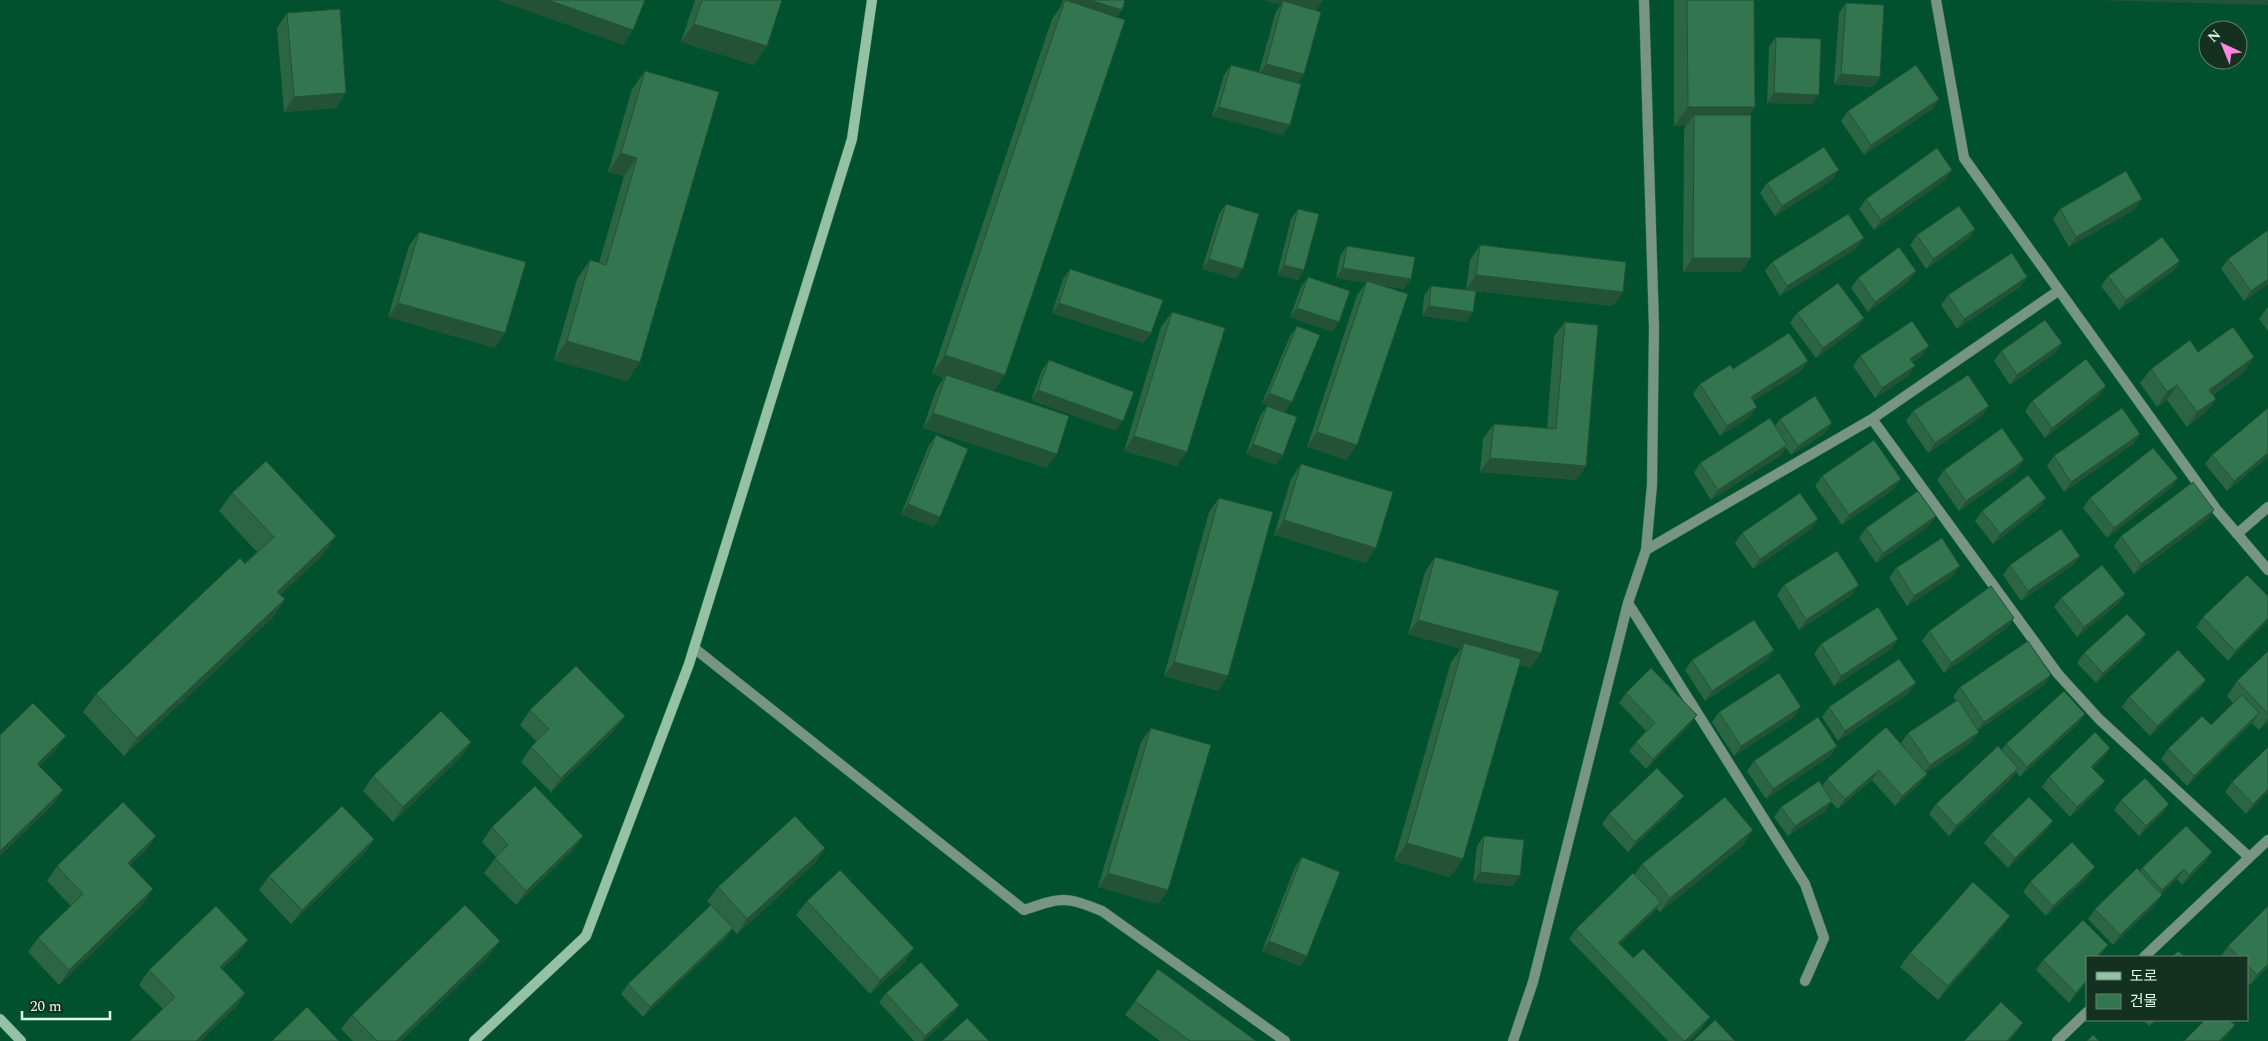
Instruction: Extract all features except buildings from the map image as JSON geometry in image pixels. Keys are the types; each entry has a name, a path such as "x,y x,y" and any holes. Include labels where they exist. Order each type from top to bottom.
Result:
{"main road":[{"path":"474,1041 586,936 694,648 852,140 872,0"},
{"path":"0,1019 21,1041"}],"street":[{"path":"1513,1041 1533,982 1628,603 1646,550 1652,485 1654,327 1644,0"},
{"path":"1936,0 1964,158 2216,510 2268,570"},
{"path":"1646,550 1872,419 2058,291"},
{"path":"1872,419 2058,674 2099,720 2249,857"},
{"path":"2237,534 2268,507"},
{"path":"1628,603 1805,884 1824,938 1805,981"},
{"path":"694,648 1024,910 1053,900 1073,900 1102,912 1285,1041"},
{"path":"2145,956 2268,840"},
{"path":"2057,1041 2086,1013"}]}
